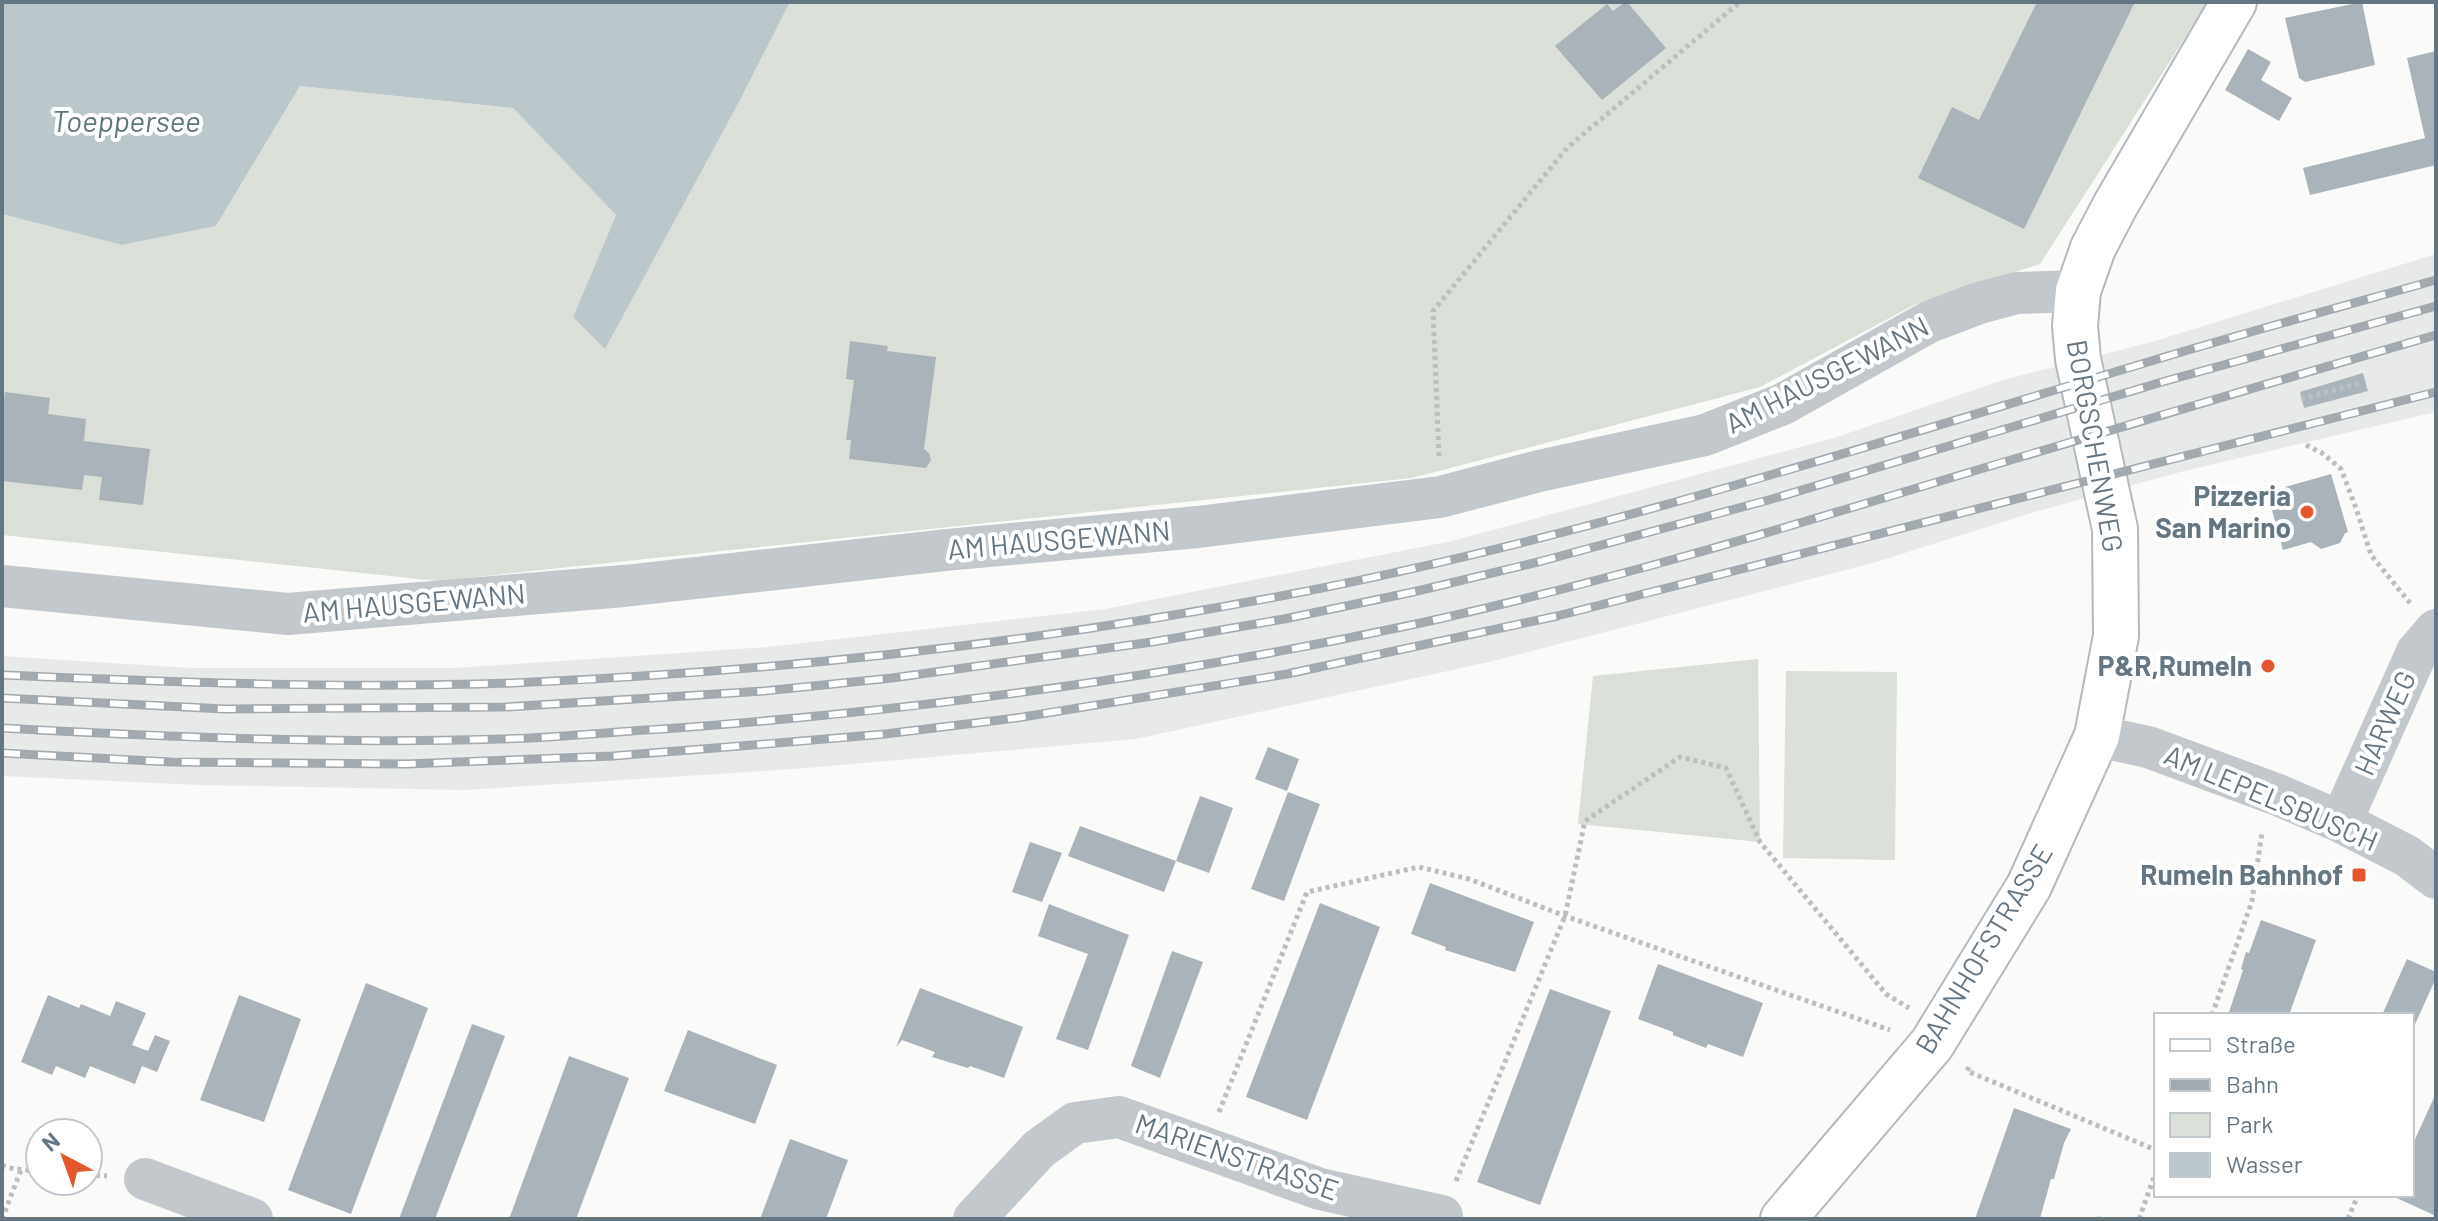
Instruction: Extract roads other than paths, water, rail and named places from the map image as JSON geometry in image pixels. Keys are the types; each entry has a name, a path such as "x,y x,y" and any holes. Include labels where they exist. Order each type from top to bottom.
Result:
{"main road":[{"name":"BORGSCHENWEG","path":"2097,736 2116,636 2115,529 2078,359 2075,326 2078,291 2093,248 2116,204 2234,2"},
{"name":"BAHNHOFSTRASSE","path":"1783,1219 1938,1035 2029,886 2097,736"}],"street":[{"name":"AM HAUSGEWANN","path":"2,586 288,614 624,586 946,550 1198,527 1440,497 1539,471 1705,435 1783,404 1929,322 2017,293 2078,291"},
{"name":"HARWEG","path":"2341,822 2417,652 2435,630"},
{"name":"AM LEPELSBUSCH","path":"2097,736 2148,747 2278,795 2341,822 2407,856 2436,878"},
{"name":"MARIENSTRASSE","path":"974,1219 1039,1149 1075,1123 1119,1117 1320,1189 1442,1216"},
{"path":"145,1179 252,1219"}],"water":[{"name":"Toeppersee","path":"2,2 790,2 605,349 573,317 616,215 513,108 300,86 216,226 122,245 2,214"}],"railway":[{"path":"2,675 321,685 449,685 610,678 899,653 1186,613 1391,573 1609,520 2436,280"},
{"path":"2,698 225,709 506,707 764,691 892,678 1152,642 1284,619 1542,561 1772,499 2162,382 2436,306"},
{"path":"2,728 313,740 521,738 853,712 1135,676 1416,624 1620,574 2436,335"},
{"path":"2,753 171,762 406,764 613,756 885,734 1016,718 1287,674 1557,616 2436,392"}],"place":[{"name":"Pizzeria San Marino","path":"2307,512"},
{"name":"P&R,Rumeln","path":"2268,666"},
{"name":"Rumeln Bahnhof","path":"2359,875"}]}
